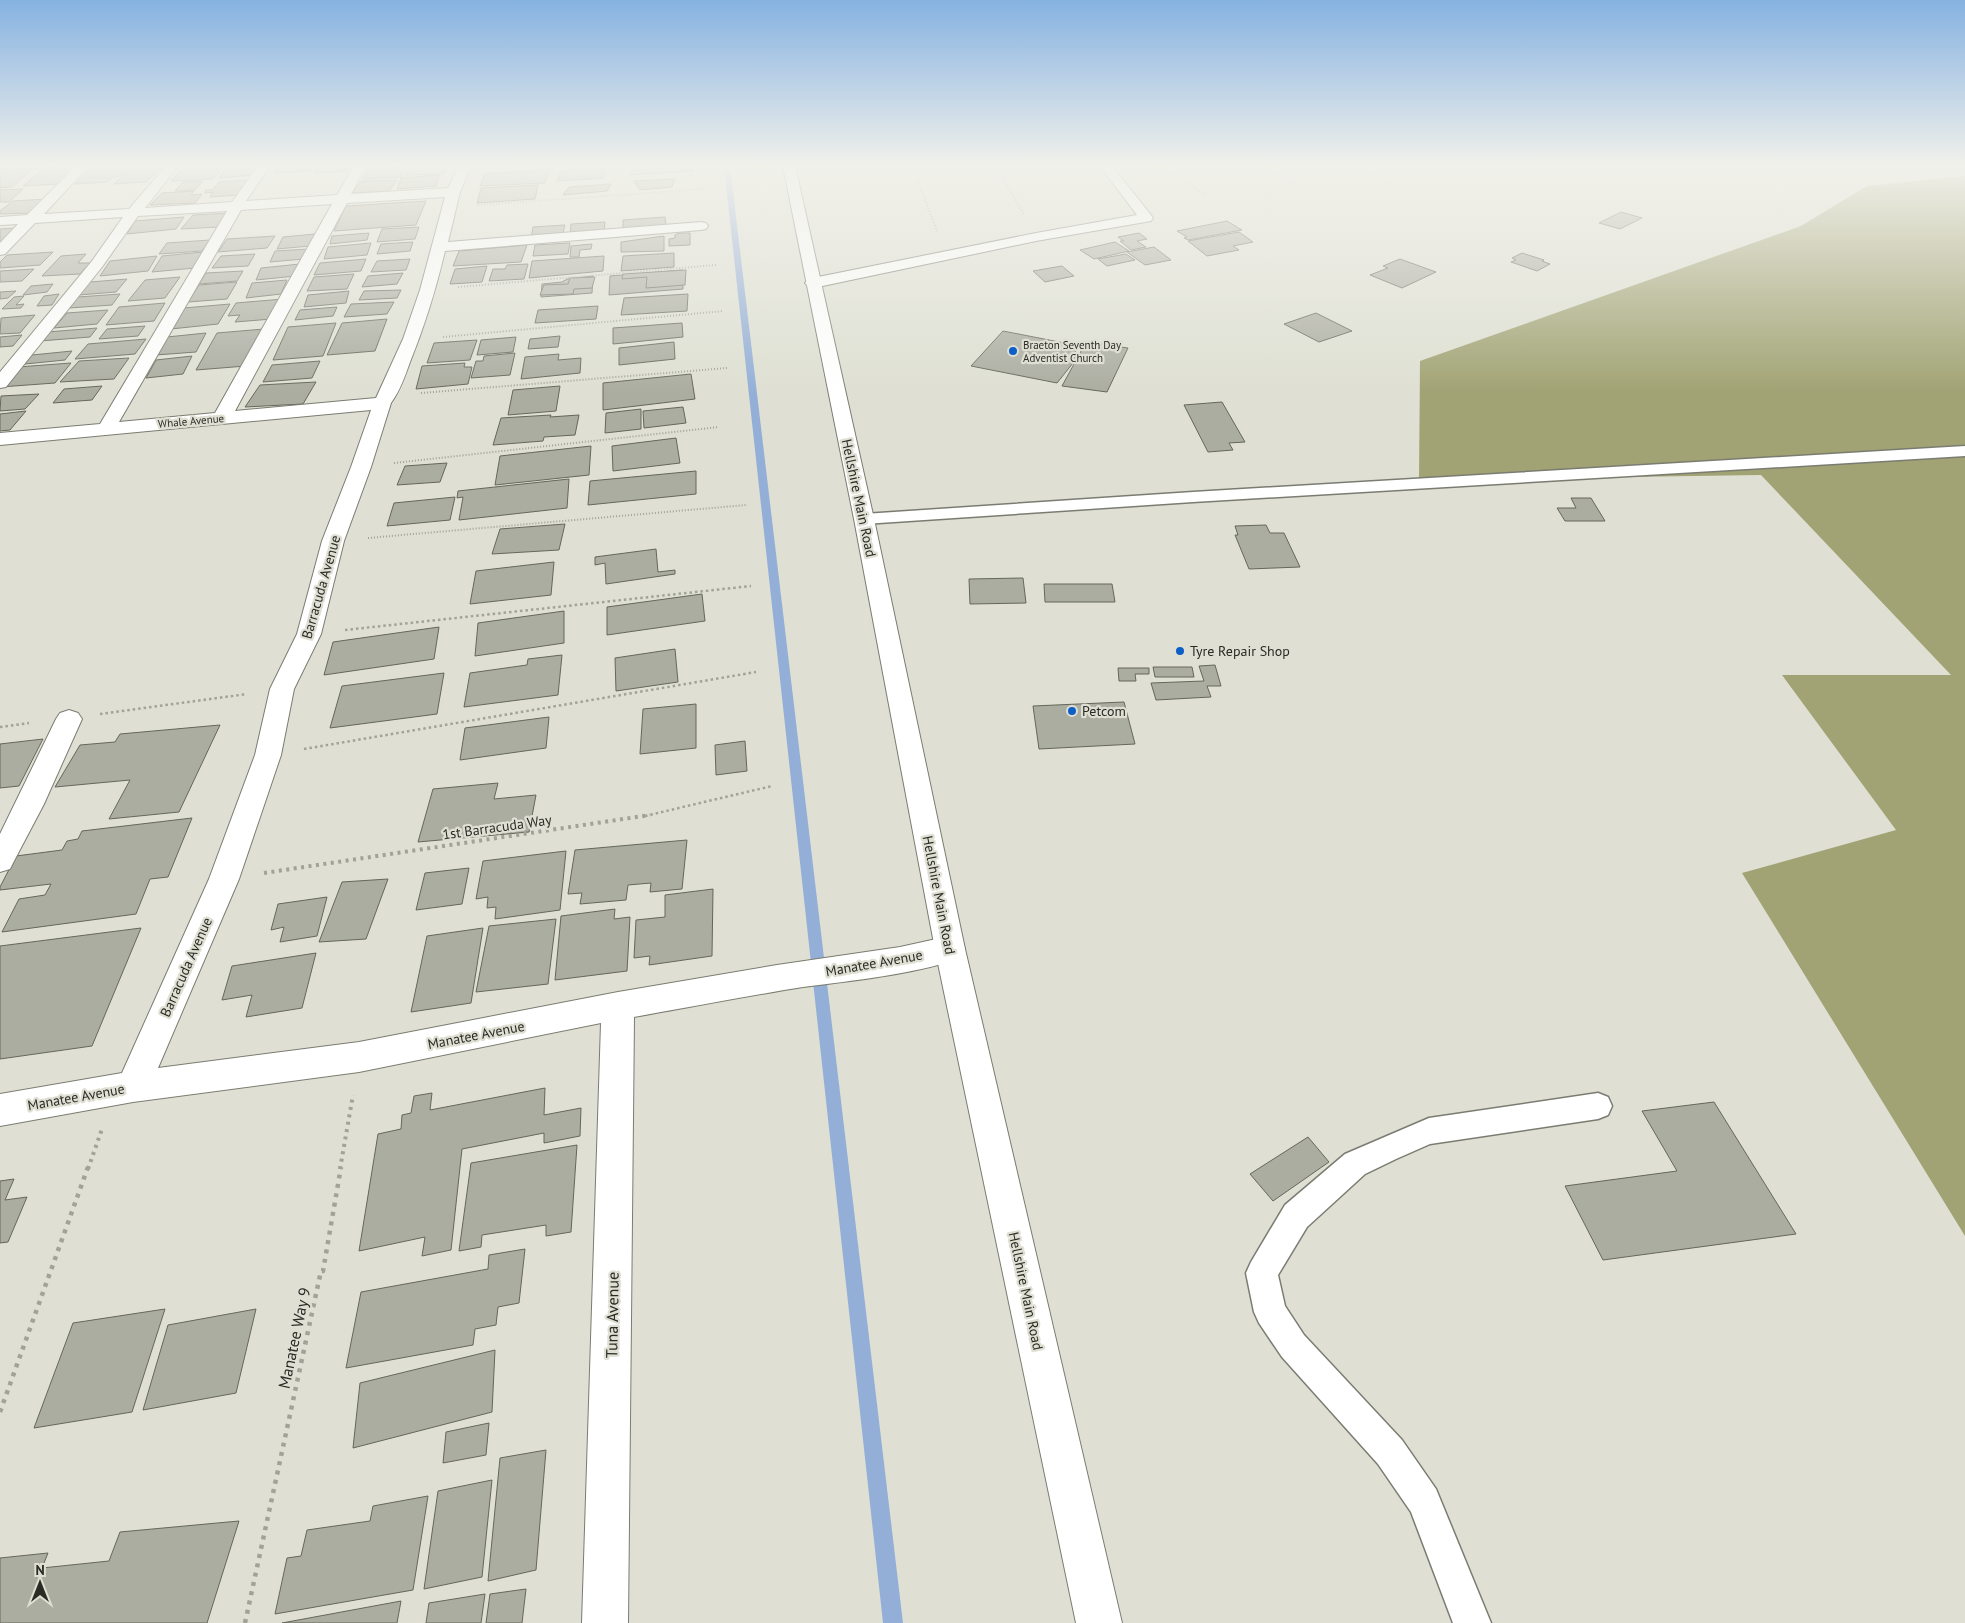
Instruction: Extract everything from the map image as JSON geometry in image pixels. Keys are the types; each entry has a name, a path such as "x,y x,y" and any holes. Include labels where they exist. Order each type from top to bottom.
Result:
{"street":[{"path":"0,251 9,242"},
{"path":"0,383 97,264 113,242"},
{"path":"106,429 217,242"},
{"path":"222,418 319,242"},
{"name":"Barracuda Avenue","path":"125,1089 224,879 268,755 282,689 309,634 333,542 385,399 411,340 441,242"},
{"path":"440,247 505,242"},
{"name":"Hellshire Main Road","path":"805,242 864,519 950,949 1099,1623"},
{"path":"813,283 1012,242"},
{"name":"Whale Avenue","path":"0,440 222,418 385,399"},
{"path":"0,861 30,804 68,719"},
{"name":"Manatee Avenue","path":"0,1110 125,1089 359,1058 618,1006 777,978 900,960 950,949"},
{"name":"Tuna Avenue","path":"605,1623 618,1006"}],"lane":[{"path":"864,519 1213,495 1965,451"},
{"path":"1472,1623 1424,1501 1390,1452 1293,1346 1270,1312 1262,1273 1296,1216 1355,1164 1386,1148 1429,1131 1598,1106"}],"path":[{"path":"941,242 946,255"},
{"path":"428,290 716,264"},
{"path":"411,340 724,311"},
{"path":"385,399 727,368"},
{"path":"361,467 719,427"},
{"path":"333,542 746,505"},
{"path":"309,634 751,586"},
{"path":"268,755 435,726 636,696 756,672"},
{"path":"0,727 282,689"},
{"name":"1st Barracuda Way","path":"224,879 636,818 772,786"},
{"name":"Manatee Way 9","path":"245,1623 323,1271 359,1058"},
{"path":"0,1412 125,1089"}],"green space":[{"path":"1757,242 1965,242 1965,1236 1742,873 1896,830 1782,675 1951,675 1761,475 1419,480 1420,361"}],"building":[{"path":"209,242 202,251 159,254 167,243"},
{"path":"225,242 271,242 267,248 218,252"},
{"path":"281,242 312,242 310,246 277,249"},
{"path":"331,242 351,242 330,244"},
{"path":"413,242 410,251 377,254 381,244"},
{"path":"621,242 664,242 664,251 621,252"},
{"path":"669,242 690,242 690,245 669,246"},
{"path":"1115,242 1129,251 1094,259 1080,250"},
{"path":"1121,242 1138,242 1146,247 1131,250"},
{"path":"1189,242 1253,242 1233,246 1239,250 1207,256"},
{"path":"371,243 367,255 324,259 328,247"},
{"path":"570,243 568,254 533,256 535,245"},
{"path":"592,244 591,249 580,250 579,257 570,257 571,246"},
{"path":"527,245 521,262 453,266 459,251"},
{"path":"1154,247 1171,260 1145,265 1127,252"},
{"path":"309,249 304,259 270,262 275,251"},
{"path":"53,252 40,265 0,268 0,262 7,255"},
{"path":"203,252 195,268 152,272 162,256"},
{"path":"674,253 674,267 621,271 623,256"},
{"path":"1522,253 1544,260 1542,261 1550,264 1537,271 1511,262 1516,260 1512,258"},
{"path":"86,254 78,263 90,263 80,274 42,276 61,256"},
{"path":"255,254 248,266 212,268 221,256"},
{"path":"1126,254 1135,260 1107,266 1098,259"},
{"path":"157,256 148,271 100,276 110,261"},
{"path":"604,256 603,271 529,278 532,261"},
{"path":"366,259 361,271 314,275 320,263"},
{"path":"410,259 406,270 371,272 377,261"},
{"path":"1400,259 1436,272 1402,288 1370,275 1388,268 1383,266"},
{"path":"300,264 296,276 256,280 261,268"},
{"path":"528,264 524,279 489,281 493,269 505,269 507,265"},
{"path":"487,266 482,282 450,284 455,269"},
{"path":"1062,266 1074,276 1045,282 1033,271"},
{"path":"34,269 22,281 0,282 0,271"},
{"path":"682,270 683,289 609,295 610,276"},
{"path":"686,270 685,285 646,288 647,277 622,279 623,274"},
{"path":"243,271 237,281 199,284 206,273"},
{"path":"403,273 397,284 362,287 368,276"},
{"path":"354,274 347,289 307,291 314,277"},
{"path":"593,276 592,293 541,297 542,284"},
{"path":"180,277 165,298 128,301 145,280"},
{"path":"595,277 592,288 574,289 573,294 540,295 544,285 568,284 570,278"},
{"path":"127,279 116,292 79,295 90,282"},
{"path":"287,280 281,294 246,298 252,283"},
{"path":"237,282 227,299 188,302 199,285"},
{"path":"53,284 47,292 23,295 31,286"},
{"path":"401,290 397,298 359,300 364,291"},
{"path":"16,291 8,298 0,299 0,292"},
{"path":"349,291 346,303 304,307 308,295"},
{"path":"59,294 52,305 37,306 44,296"},
{"path":"120,294 112,305 69,308 78,297"},
{"path":"688,294 687,311 621,315 624,298"},
{"path":"24,296 16,305 24,304 21,308 2,309 14,297"},
{"path":"283,299 272,319 235,322 240,315 228,316 236,303"},
{"path":"394,302 387,314 344,317 351,304"},
{"path":"165,303 154,321 106,325 119,307"},
{"path":"230,304 218,324 171,329 184,308"},
{"path":"598,306 596,319 535,323 538,310"},
{"path":"337,307 333,316 295,320 300,310"},
{"path":"108,310 97,324 54,328 67,313"},
{"path":"1316,313 1352,331 1319,342 1284,324"},
{"path":"35,315 20,333 0,334 1,318"},
{"path":"387,319 375,351 327,355 342,323"},
{"path":"336,323 323,356 273,360 288,327"},
{"path":"682,323 683,337 613,344 613,328"},
{"path":"145,326 138,336 99,339 107,329"},
{"path":"97,328 90,337 40,341 47,332"},
{"path":"264,329 246,366 196,370 217,333"},
{"path":"1003,331 1080,346 1071,357 1077,358 1057,383 971,366"},
{"path":"206,333 196,352 156,355 167,337"},
{"path":"22,335 13,346 0,347 0,337"},
{"path":"560,336 558,347 528,349 530,339"},
{"path":"516,337 513,352 477,355 481,340"},
{"path":"146,339 135,354 75,359 88,344"},
{"path":"477,340 470,360 427,363 434,343"},
{"path":"674,342 675,359 619,365 619,348"},
{"path":"1086,342 1128,348 1107,392 1062,386"},
{"path":"72,351 65,360 25,364 32,355"},
{"path":"515,353 510,375 471,378 476,361 483,361 484,356"},
{"path":"559,354 558,360 581,358 580,373 521,379 525,357"},
{"path":"192,356 183,374 146,378 156,360"},
{"path":"129,358 114,379 60,382 79,361"},
{"path":"320,361 312,378 263,382 272,365"},
{"path":"71,363 55,383 0,387 18,367"},
{"path":"465,363 464,367 472,367 468,384 416,389 422,366"},
{"path":"691,374 695,399 603,410 603,383"},
{"path":"316,382 303,404 245,407 260,385"},
{"path":"102,386 92,400 53,403 64,389"},
{"path":"560,386 556,411 508,415 513,390"},
{"path":"39,394 25,409 0,411 1,396"},
{"path":"1222,402 1245,442 1229,443 1233,450 1208,452 1184,405"},
{"path":"683,407 686,423 644,428 643,411"},
{"path":"641,409 641,429 605,433 606,413"},
{"path":"26,411 10,430 0,431 0,414"},
{"path":"551,415 550,417 579,415 575,435 544,437 543,441 493,445 501,418"},
{"path":"676,438 680,463 613,471 612,446"},
{"path":"591,446 589,475 495,485 500,456"},
{"path":"447,463 440,482 397,485 405,466"},
{"path":"696,471 696,494 588,505 590,481"},
{"path":"569,479 567,508 459,520 463,497 457,498 458,491"},
{"path":"455,497 450,520 387,526 394,503"},
{"path":"1571,498 1591,498 1605,521 1565,521 1557,508 1576,508"},
{"path":"565,524 559,550 492,554 500,529"},
{"path":"1266,525 1270,533 1284,533 1300,567 1249,569 1235,535 1238,535 1235,526"},
{"path":"656,549 658,572 675,570 675,574 606,584 605,563 595,565 595,557"},
{"path":"554,562 551,595 470,604 476,571"},
{"path":"1023,578 1026,603 970,604 969,579"},
{"path":"1044,584 1112,584 1115,602 1045,602"},
{"path":"702,594 705,621 607,635 607,607"},
{"path":"564,611 564,643 475,656 478,623"},
{"path":"439,627 434,659 324,675 333,642"},
{"path":"675,649 678,682 616,691 615,658"},
{"path":"562,655 558,695 464,707 470,673 527,665 528,659"},
{"path":"1215,665 1221,686 1207,686 1211,697 1156,700 1151,683 1204,681 1199,666"},
{"path":"1153,667 1192,667 1194,677 1155,677"},
{"path":"1118,668 1149,668 1149,674 1135,674 1136,681 1119,681"},
{"path":"444,673 437,714 330,728 342,686"},
{"path":"1124,702 1135,744 1039,749 1033,706"},
{"path":"696,704 696,748 640,754 643,709"},
{"path":"549,717 546,748 460,760 465,728"},
{"path":"220,725 179,812 109,819 130,780 55,787 80,745 115,742 120,734"},
{"path":"43,739 19,786 0,788 0,744"},
{"path":"745,741 747,771 716,775 715,745"},
{"path":"498,783 494,799 536,795 529,832 418,842 433,789"},
{"path":"192,818 168,877 150,879 136,914 2,932 19,899 45,895 51,884 0,890 16,856 62,850 67,841 78,839 82,831"},
{"path":"687,840 682,889 650,892 651,883 628,885 626,900 580,904 582,893 568,894 575,850"},
{"path":"566,851 560,910 495,919 496,907 487,908 488,897 476,899 483,861"},
{"path":"469,868 462,904 416,910 425,873"},
{"path":"388,879 366,939 319,942 342,882"},
{"path":"713,889 712,956 649,965 650,956 634,958 636,920 665,917 665,895"},
{"path":"327,897 317,936 280,942 284,927 271,930 278,904"},
{"path":"615,909 614,919 630,917 627,971 555,980 561,916"},
{"path":"556,919 548,984 476,992 489,926"},
{"path":"141,928 92,1046 0,1059 0,946"},
{"path":"483,928 471,1003 411,1012 427,936"},
{"path":"316,953 302,1008 246,1017 252,995 222,1000 232,966"},
{"path":"545,1088 544,1115 581,1108 580,1136 544,1143 544,1133 462,1149 451,1250 422,1256 425,1237 359,1251 378,1134 401,1129 402,1115 411,1113 414,1096 432,1093 430,1110"},
{"path":"1714,1102 1796,1234 1603,1260 1565,1186 1677,1171 1642,1111"},
{"path":"1308,1137 1329,1162 1273,1201 1250,1174"},
{"path":"577,1145 571,1232 546,1236 546,1225 482,1235 481,1247 459,1251 471,1163"},
{"path":"14,1179 5,1200 27,1197 8,1242 0,1243 0,1181"},
{"path":"525,1249 519,1303 498,1307 496,1325 475,1329 473,1345 346,1368 361,1292 488,1269 489,1255"},
{"path":"165,1309 132,1412 34,1428 73,1323"},
{"path":"256,1309 236,1393 143,1410 168,1325"},
{"path":"495,1350 492,1412 353,1448 360,1383"},
{"path":"489,1423 486,1455 443,1463 446,1432"},
{"path":"546,1450 536,1570 488,1581 500,1458"},
{"path":"492,1480 482,1577 424,1589 438,1491"},
{"path":"428,1496 413,1590 275,1614 287,1558 301,1556 307,1530 370,1521 373,1506"},
{"path":"239,1521 207,1623 0,1623 0,1558 48,1553 42,1568 109,1561 120,1532"},
{"path":"526,1589 522,1623 486,1623 490,1594"},
{"path":"485,1594 481,1623 426,1623 429,1603"},
{"path":"401,1601 397,1623 282,1623"}],"waterway":[{"path":"736,242 893,1623"}],"place":[{"name":"Braeton Seventh Day Adventist Church","path":"1013,351"},
{"name":"Tyre Repair Shop","path":"1180,651"},
{"name":"Petcom","path":"1072,711"}]}
